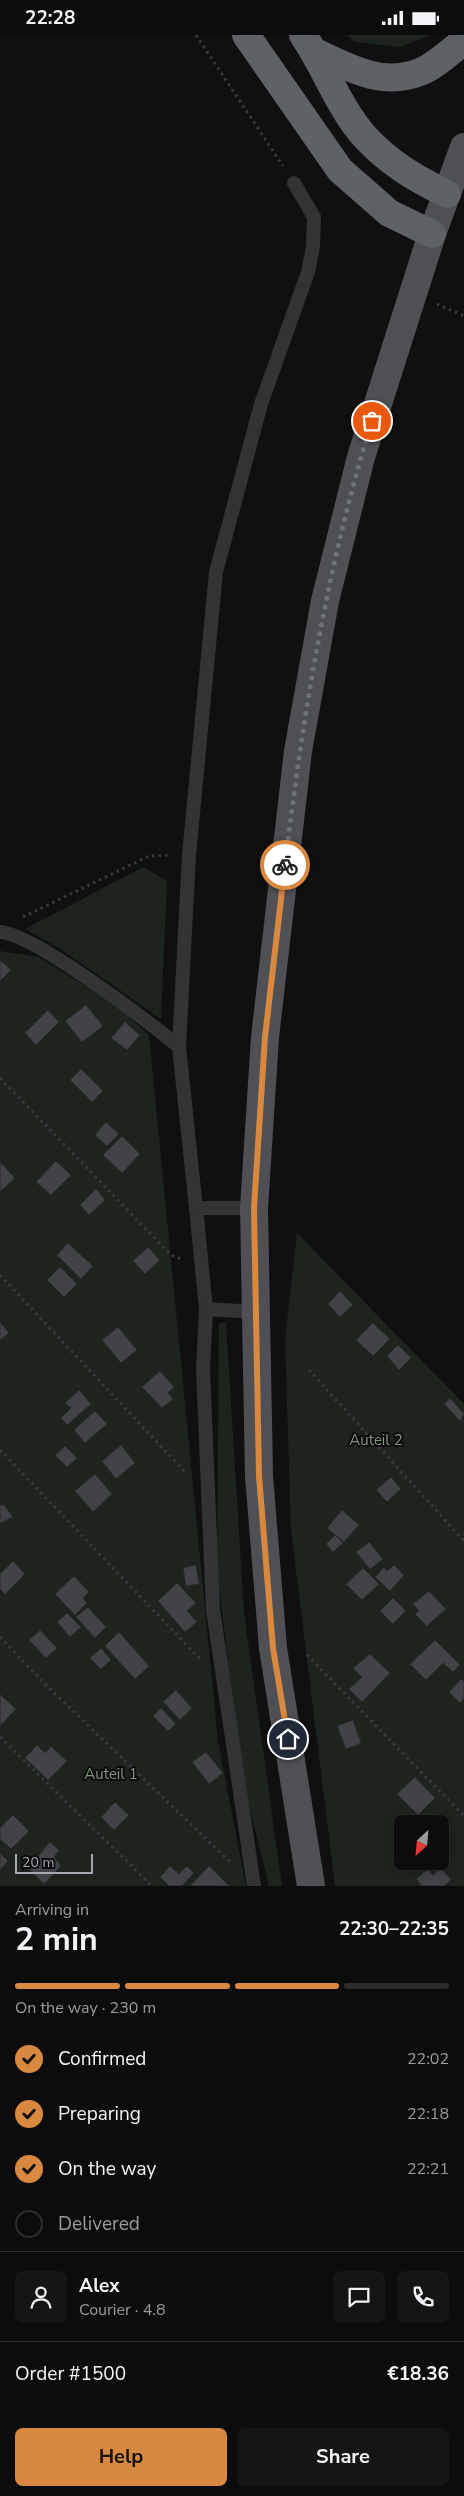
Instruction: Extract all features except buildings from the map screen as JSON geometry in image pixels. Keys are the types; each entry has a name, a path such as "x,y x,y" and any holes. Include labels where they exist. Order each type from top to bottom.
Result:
{"highway":[{"path":"246,35 340,170 389,213 432,234"},
{"path":"309,43 363,74 384,79 421,72 464,41"},
{"path":"309,43 343,105 364,136 388,159 412,177 447,194"}],"main road":[{"path":"311,1886 273,1648 259,1476 254,1208 266,1027 298,751 325,601 361,457 432,234 464,147"}],"lane":[{"path":"254,1886 213,1610 203,1369 206,1309 178,1047 189,855 216,572 261,404 308,272 313,247 314,217 294,183"},
{"path":"1,931 26,939 149,1021 178,1047"},
{"path":"196,1208 254,1208"},
{"path":"206,1309 256,1312"}],"path":[{"path":"196,35 294,183"},
{"path":"1,931 12,922 149,856 189,855"},
{"path":"0,1078 170,1255"},
{"path":"0,1275 192,1480"},
{"path":"309,1371 464,1541"},
{"path":"0,1450 204,1663"},
{"path":"0,1637 236,1868"},
{"path":"306,1655 464,1816"},
{"path":"0,1737 152,1886"}],"green space":[{"path":"347,35 431,35 400,47 355,42"},
{"path":"143,867 167,881 161,1019 59,948 25,929"},
{"name":"Auteil 1","path":"0,951 38,957 115,1004 149,1035 218,1741 246,1886 0,1886"},
{"name":"Auteil 2","path":"297,1233 464,1404 464,1886 335,1886 291,1530 285,1340"},
{"path":"226,1322 244,1613 282,1886 269,1886 243,1781 217,1571 219,1324"}],"way so far":[{"path":"285,865 298,751 325,601 361,457 372,421"}],"route":[{"path":"285,865 265,1037 254,1208 259,1476 273,1648 288,1739"}]}
